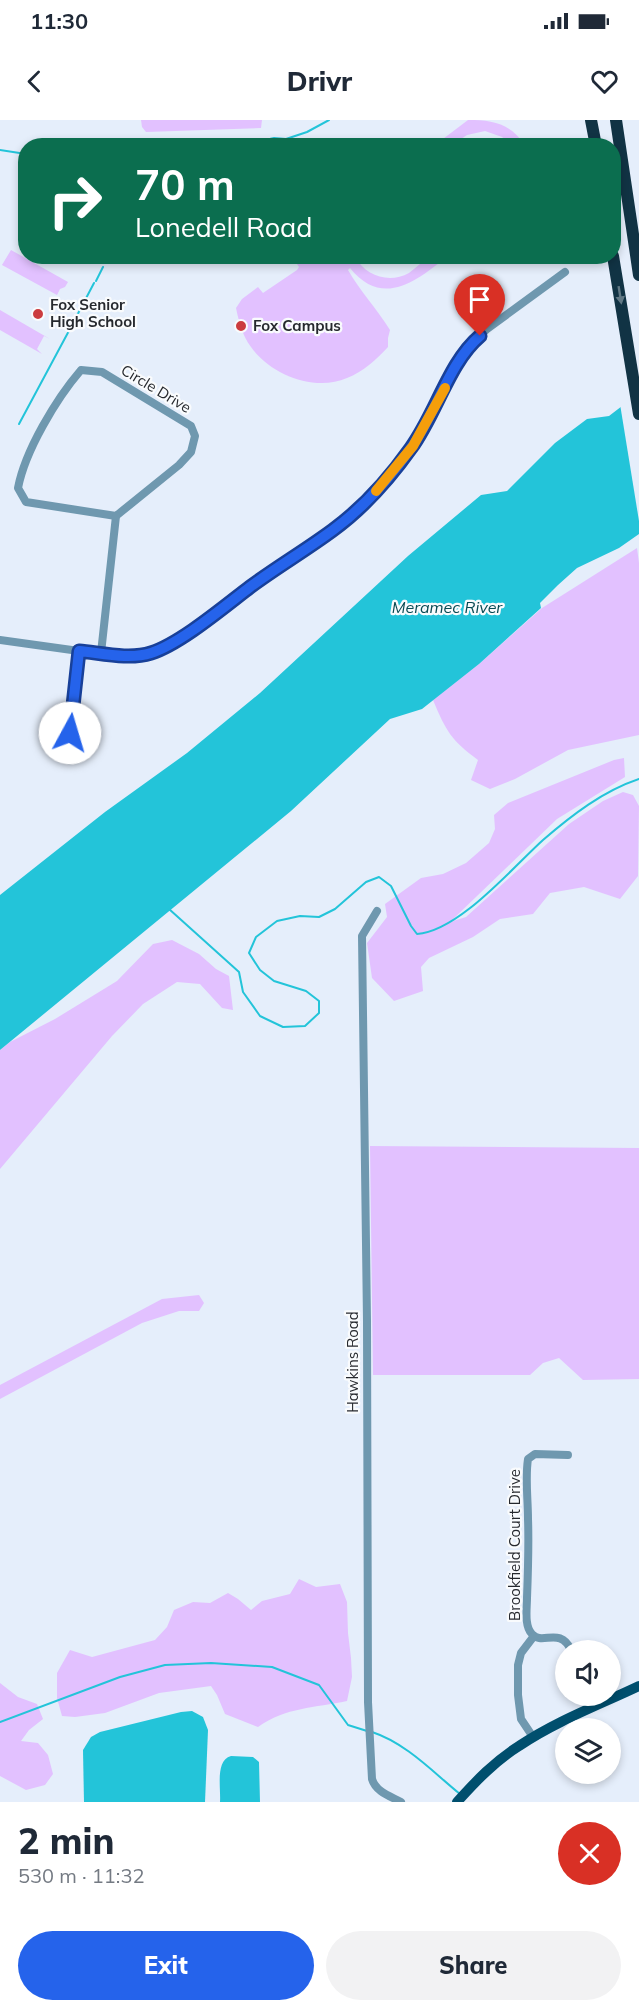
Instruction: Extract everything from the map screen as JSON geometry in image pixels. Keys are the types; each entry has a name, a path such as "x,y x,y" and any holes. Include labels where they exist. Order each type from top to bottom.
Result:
{"highway":[{"path":"591,120 594,138"},
{"path":"615,120 618,138"},
{"path":"621,159 639,275"},
{"path":"615,264 639,414"}],"main road":[{"path":"457,1802 498,1761 533,1737 639,1686"}],"street":[{"path":"0,640 79,651 144,655 165,647 345,520 376,491 413,446 427,424 461,357 473,341 565,272"},
{"name":"Circle Drive","path":"81,370 102,372 191,426 195,436 191,452 179,465 116,516 26,502 18,488 21,473 37,439 65,389 81,370"},
{"path":"101,653 116,516"},
{"path":"70,733 79,651"},
{"name":"Hawkins Road","path":"377,911 362,936 364,1558 372,1779 379,1790 401,1802"},
{"name":"Brookfield Court Drive","path":"564,1640 551,1636 540,1638 534,1636 530,1631 526,1616 529,1552 528,1459 536,1454 568,1455"},
{"name":"Brookfield Court Drive","path":"533,1737 520,1719 518,1665 521,1653 534,1636"}],"shaded area":[{"path":"141,120 262,120 261,128 146,132"},
{"path":"468,120 500,124 519,138 503,138 485,131 462,138 444,138"},
{"path":"11,250 18,254 18,264 36,264 68,282 57,295 2,265"},
{"path":"297,264 360,264 379,276 394,278 409,273 420,264 438,264 412,281 387,289 375,287 362,280 350,268 348,270 390,330 388,347 359,372 335,382 321,383 294,378 270,366 245,338 236,308 242,299 258,287 263,293 299,267"},
{"path":"0,310 50,339 44,336 37,349 42,354 0,330"},
{"path":"637,548 639,563 639,735 568,750 515,779 490,789 471,780 478,760 461,747 450,734 433,700 479,664 542,608"},
{"path":"624,758 625,777 557,819 450,922 466,917 569,824 603,801 623,792 633,795 639,806 638,876 620,899 584,887 550,893 533,914 500,919 473,937 429,958 421,967 423,991 394,1001 372,978 367,943 387,917 385,904 421,878 443,874 466,863 489,843 495,829 494,815 508,803"},
{"path":"172,940 199,954 216,969 229,976 233,1010 222,1008 200,984 177,982 143,1004 112,1036 0,1169 0,1050 10,1042 55,1019 117,981 153,944"},
{"path":"370,1146 639,1148 639,1379 583,1380 559,1358 543,1363 530,1375 373,1375"},
{"path":"199,1295 204,1303 199,1311 179,1311 142,1323 0,1399 0,1385 162,1299"},
{"path":"299,1579 316,1587 340,1584 347,1602 351,1658 352,1677 347,1701 279,1715 258,1727 225,1714 211,1686 159,1693 105,1713 75,1717 62,1716 57,1698 57,1673 70,1650 92,1657 155,1640 167,1627 174,1610 193,1602 210,1603 228,1593 251,1610 262,1601 290,1594"},
{"path":"0,1683 18,1697 37,1704 43,1719 29,1730 21,1741 38,1743 48,1755 53,1774 45,1785 26,1790 0,1776"}],"water":[{"name":"Meramec River","path":"639,393 639,534 619,548 577,568 540,603 541,608 479,664 422,709 390,719 291,811 0,1050 0,895 105,812 187,753 260,693 408,556 481,495 507,491 555,443 587,419 609,416"},
{"path":"192,1711 203,1717 208,1730 205,1802 84,1802 83,1750 91,1737 100,1732"},
{"path":"231,1756 253,1757 259,1762 260,1802 220,1802 221,1769 226,1759"}],"pier":[{"path":"639,390 639,521 620,404"}],"waterway":[{"path":"289,138 307,132 329,120"},
{"path":"0,150 18,153"},
{"path":"96,281 103,267"},
{"path":"83,304 94,283"},
{"path":"73,323 82,306"},
{"path":"19,424 71,327"},
{"path":"169,909 239,972 243,992 260,1016 283,1027 305,1026 319,1013 319,1001 306,991 274,981 260,970 249,953 256,937 277,921 300,916 319,917 335,909 366,882 379,877 391,886 417,934 433,930 467,910 543,840 577,813 600,797 639,779"},
{"path":"0,1722 120,1677 165,1665 211,1663 272,1667 319,1685 348,1725 367,1731"},
{"path":"372,1732 408,1751 460,1794"}],"slow traffic":[{"path":"376,491 413,446 445,388"}],"place":[{"name":"Fox Senior High School","path":"38,314"},
{"name":"Fox Campus","path":"241,326"}],"route":[{"path":"70,733 79,651 137,655 157,651 188,633 272,571 327,535 357,510 397,467 427,424 461,357 473,341 480,336"}]}
